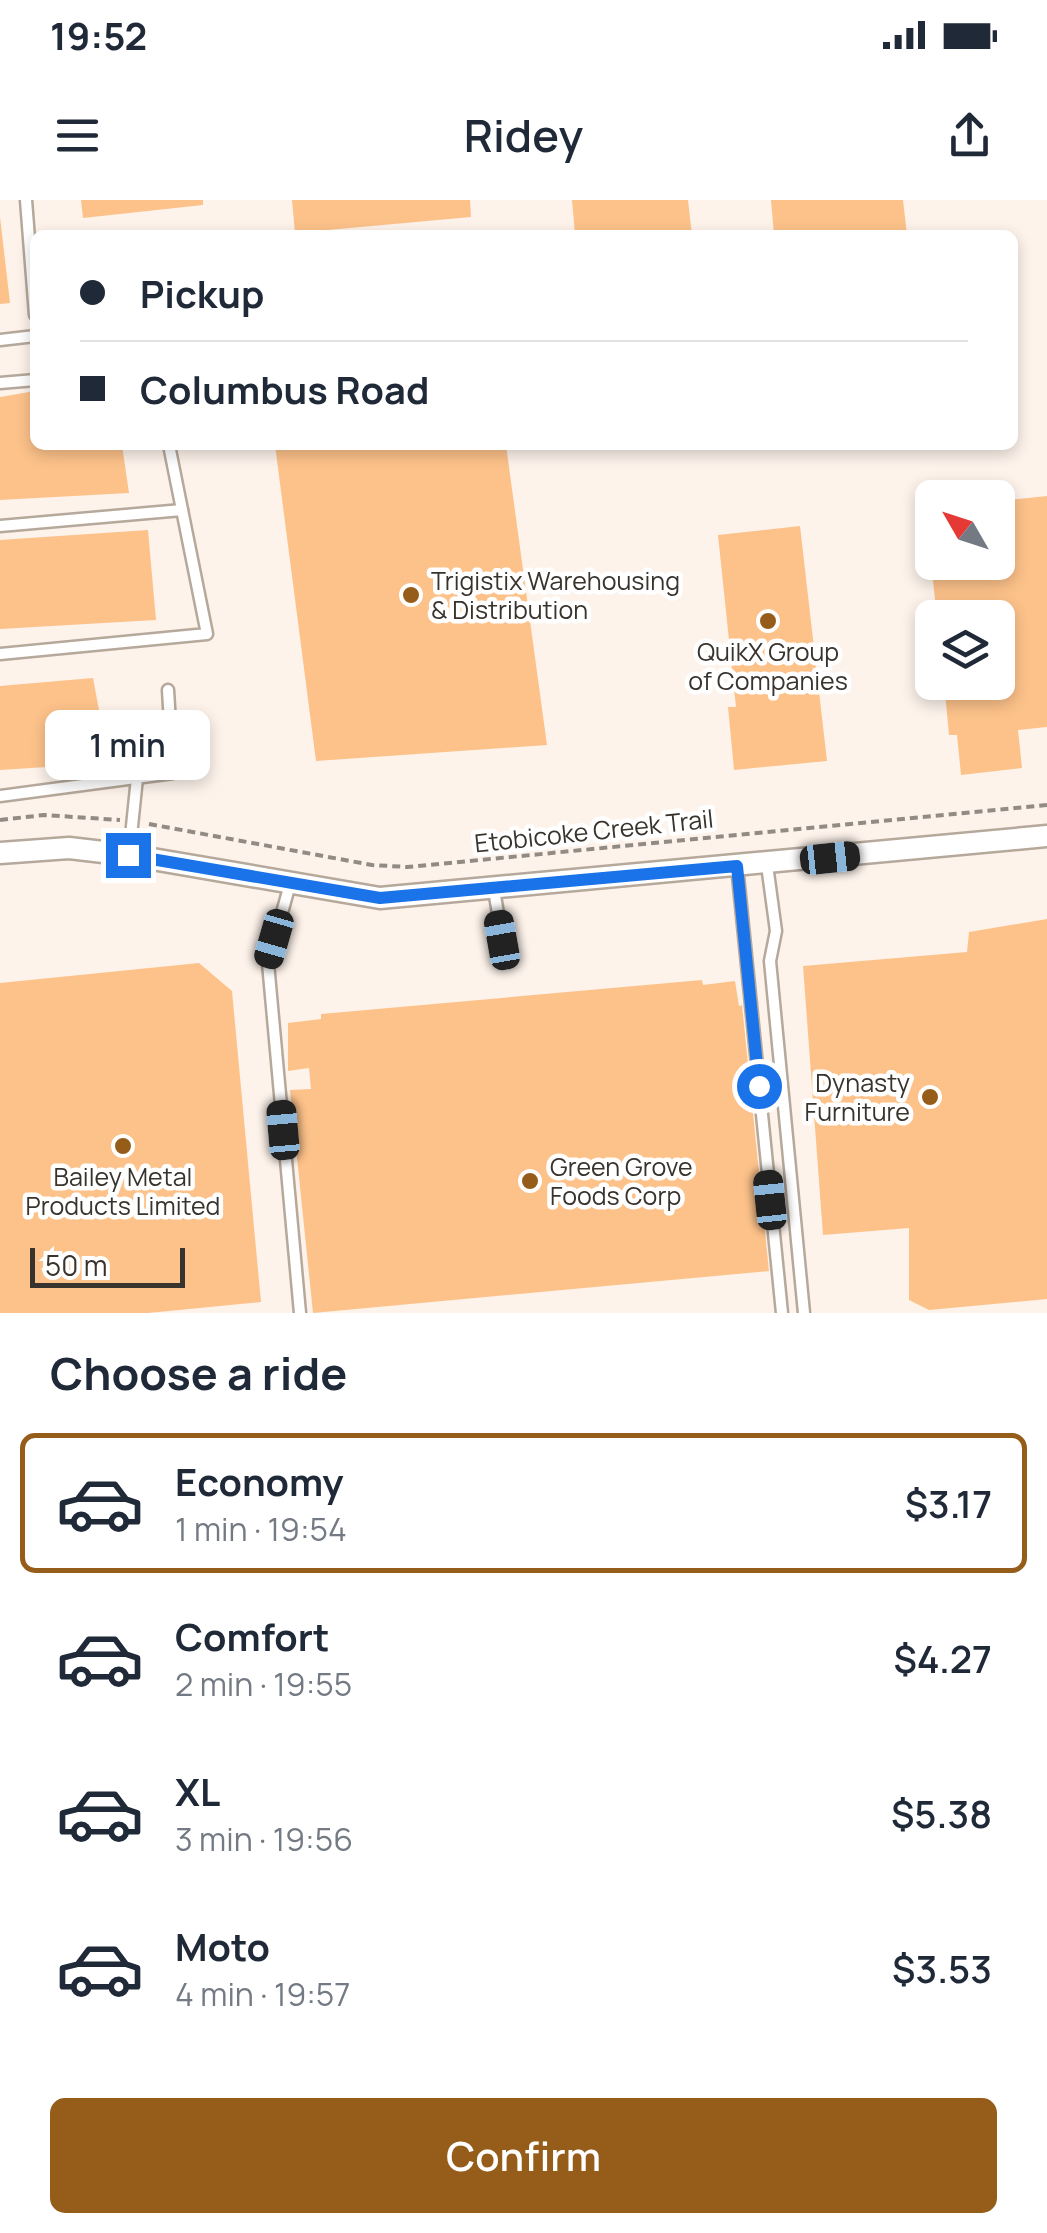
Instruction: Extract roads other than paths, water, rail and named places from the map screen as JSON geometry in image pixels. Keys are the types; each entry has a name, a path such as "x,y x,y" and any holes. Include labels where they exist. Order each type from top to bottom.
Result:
{"street":[{"path":"0,854 69,848 380,898 1047,836"}],"lane":[{"path":"26,200 30,251"},
{"path":"0,340 30,337"},
{"path":"0,383 30,380"},
{"path":"0,654 207,634 170,450"},
{"path":"0,526 182,510"},
{"path":"0,796 173,774 168,690"},
{"path":"128,855 137,778"},
{"path":"767,865 776,931 770,961 804,1313"},
{"path":"737,866 782,1313"},
{"path":"290,884 268,963 300,1313"},
{"path":"494,890 506,960"}],"place":[{"name":"Trigistix Warehousing & Distribution","path":"411,595"},
{"name":"QuikX Group of Companies","path":"768,621"},
{"name":"Dynasty Furniture","path":"930,1097"},
{"name":"Bailey Metal Products Limited","path":"123,1146"},
{"name":"Green Grove Foods Corp","path":"530,1181"}]}
